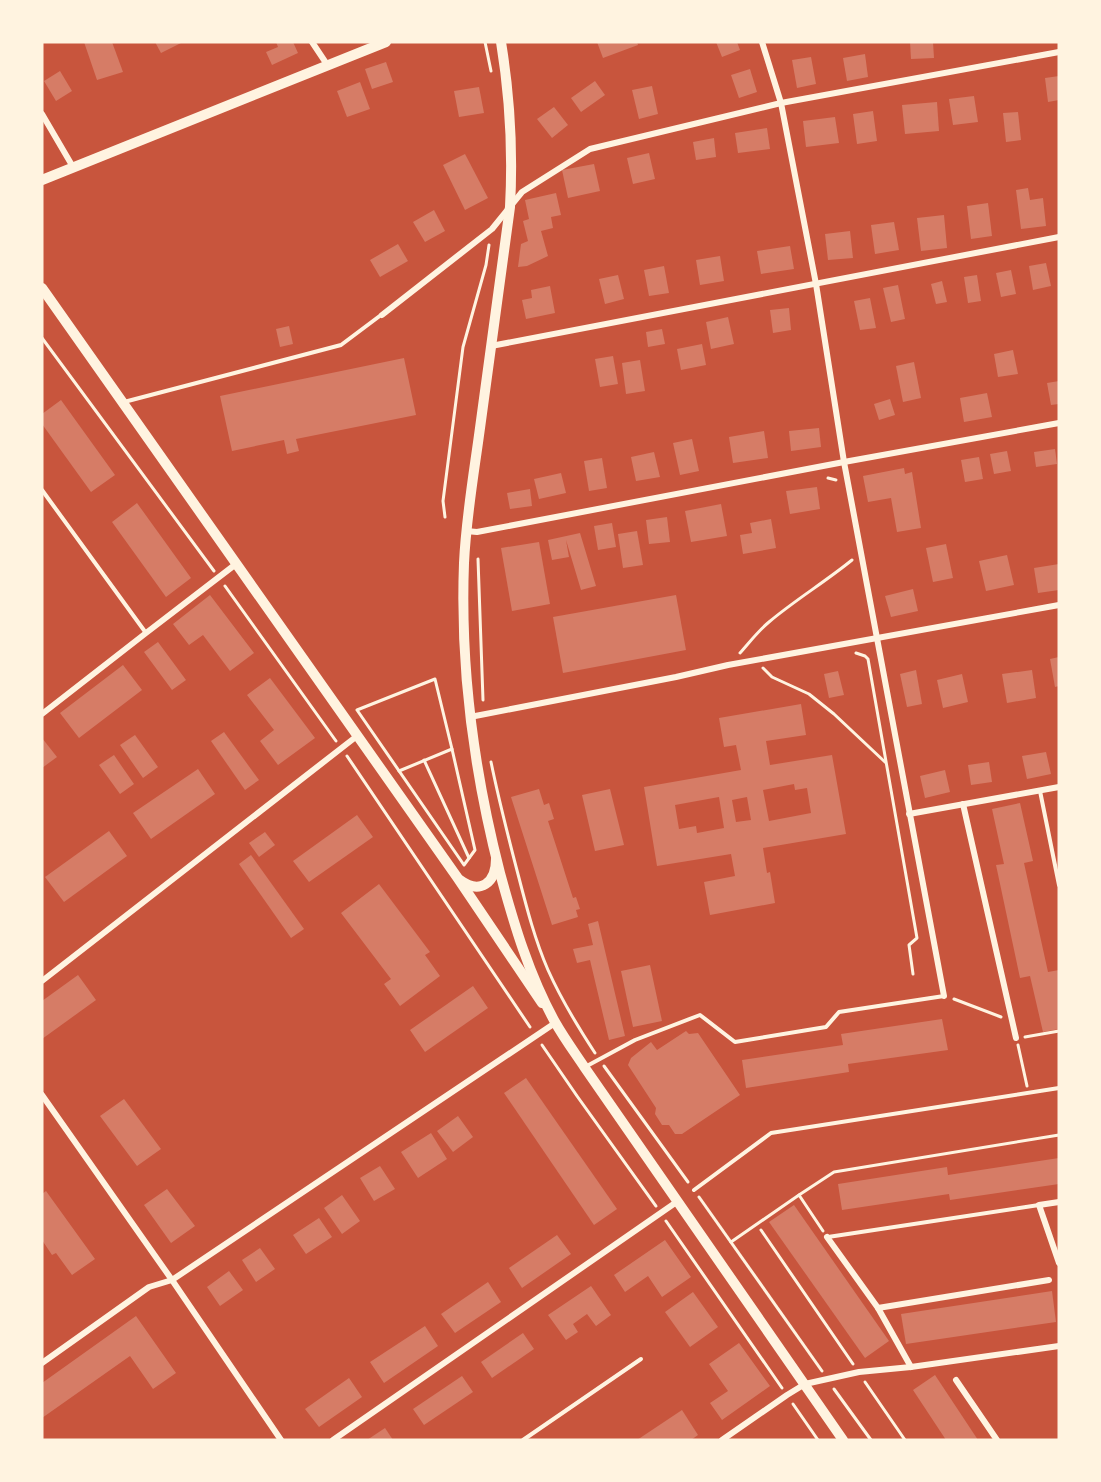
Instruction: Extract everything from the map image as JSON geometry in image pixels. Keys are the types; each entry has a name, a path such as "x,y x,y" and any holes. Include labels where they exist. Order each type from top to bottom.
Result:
{"main road":[{"path":"42,180 386,42"},
{"path":"501,42 506,68 511,137 510,207 466,531 464,644 469,718 496,856 532,974 555,1023"},
{"path":"42,288 457,877 585,1068 843,1440"},
{"path":"457,877 468,886 477,888 485,885 496,869 496,856"}],"street":[{"path":"312,42 328,66"},
{"path":"762,42 781,103 816,284 844,462 944,996"},
{"path":"382,315 492,229 522,192 590,149 781,103 1059,52"},
{"path":"42,114 73,167"},
{"path":"491,346 1059,237"},
{"path":"466,531 477,532 1059,423"},
{"path":"42,714 236,564"},
{"path":"469,718 728,665 1059,605"},
{"path":"42,981 357,736"},
{"path":"909,814 1059,787"},
{"path":"963,804 1017,1038"},
{"path":"42,1363 149,1287 172,1280 555,1023"},
{"path":"42,1095 281,1440"},
{"path":"333,1440 678,1201"},
{"path":"1059,1202 1039,1205 1059,1263"},
{"path":"827,1237 878,1308 911,1367"},
{"path":"878,1308 1048,1280"},
{"path":"722,1440 805,1384 859,1372 1059,1346"},
{"path":"957,1380 996,1440"}],"lane":[{"path":"124,402 341,345 382,315"},
{"path":"42,490 146,633"},
{"path":"1040,790 1059,885"},
{"path":"585,1068 635,1040 700,1015 735,1042 826,1027 839,1012 944,996"},
{"path":"694,1190 771,1133 1059,1088"},
{"path":"827,1237 1039,1205"},
{"path":"523,1440 640,1359"}],"path":[{"path":"485,42 491,72"},
{"path":"445,517 443,501 464,347 486,265 492,229"},
{"path":"42,338 219,577 341,748 577,1096 818,1440"},
{"path":"478,555 483,715"},
{"path":"728,665 767,624 853,560"},
{"path":"856,653 868,659 887,763 917,938 909,945 913,974"},
{"path":"756,660 772,677 809,694 887,763"},
{"path":"357,710 435,679 475,850 464,865"},
{"path":"399,771 452,748"},
{"path":"489,752 503,817 536,937 562,999 599,1059 871,1440"},
{"path":"424,760 469,858"},
{"path":"944,996 1012,1021"},
{"path":"1029,1093 1017,1038 1059,1031"},
{"path":"731,1242 834,1172 1059,1135"},
{"path":"798,1195 827,1237"},
{"path":"761,1230 905,1440"}],"building":[{"path":"84,42 112,42 123,72 97,80"},
{"path":"155,42 183,42 161,53"},
{"path":"276,42 293,42 298,53 272,65 266,52 278,47"},
{"path":"597,42 637,42 638,45 603,58"},
{"path":"716,42 737,42 740,50 722,57"},
{"path":"910,42 933,42 934,58 911,59"},
{"path":"865,54 868,77 847,81 843,58"},
{"path":"811,57 816,84 797,88 792,60"},
{"path":"386,62 393,82 372,89 365,69"},
{"path":"750,69 757,92 739,98 731,75"},
{"path":"60,71 72,91 56,101 44,81"},
{"path":"1059,76 1059,100 1048,102 1045,78"},
{"path":"595,81 605,95 581,112 571,98"},
{"path":"360,82 370,109 347,117 337,91"},
{"path":"652,86 658,114 639,119 632,90"},
{"path":"479,87 484,113 459,117 454,91"},
{"path":"974,96 978,122 953,125 949,99"},
{"path":"937,102 939,131 905,134 902,105"},
{"path":"554,107 568,125 552,138 537,119"},
{"path":"873,111 877,141 857,144 853,114"},
{"path":"1018,112 1021,140 1006,142 1003,113"},
{"path":"835,117 839,143 806,147 803,121"},
{"path":"767,128 770,149 738,153 735,133"},
{"path":"714,138 716,157 696,160 693,142"},
{"path":"649,153 655,179 633,184 627,158"},
{"path":"465,154 488,198 465,210 443,165"},
{"path":"594,164 600,191 568,198 562,170"},
{"path":"1028,188 1030,200 1043,198 1046,226 1021,229 1016,190"},
{"path":"556,193 561,215 551,217 553,228 541,231 548,256 527,266 518,267 521,244 528,241 523,221 529,219 525,200"},
{"path":"988,203 992,236 971,239 967,206"},
{"path":"434,210 445,231 425,242 413,222"},
{"path":"944,215 947,248 921,251 917,218"},
{"path":"894,222 899,250 875,254 871,225"},
{"path":"850,231 853,258 828,260 825,234"},
{"path":"398,244 408,261 380,277 370,260"},
{"path":"790,246 794,269 761,274 757,251"},
{"path":"720,256 724,281 700,285 696,260"},
{"path":"1046,263 1051,286 1033,290 1029,266"},
{"path":"664,266 669,293 649,296 644,270"},
{"path":"1011,270 1016,294 1001,297 996,273"},
{"path":"618,275 624,299 605,304 599,279"},
{"path":"977,275 981,301 968,303 964,277"},
{"path":"942,281 947,302 936,304 931,284"},
{"path":"898,285 905,319 891,322 883,288"},
{"path":"550,286 555,313 526,319 522,300 532,298 531,290"},
{"path":"870,298 876,328 860,330 854,301"},
{"path":"789,308 791,330 773,333 770,310"},
{"path":"728,317 734,344 711,349 706,322"},
{"path":"289,326 293,344 280,347 276,329"},
{"path":"662,329 665,344 648,347 646,332"},
{"path":"702,344 706,365 681,370 677,349"},
{"path":"1013,350 1018,374 998,377 994,354"},
{"path":"613,356 618,384 600,387 595,359"},
{"path":"404,358 416,415 296,439 299,451 287,454 284,440 232,451 220,396"},
{"path":"640,360 645,391 626,394 622,363"},
{"path":"914,362 921,398 903,402 896,366"},
{"path":"1059,381 1059,404 1051,405 1047,383"},
{"path":"987,393 992,417 964,422 960,398"},
{"path":"890,399 895,415 879,420 874,404"},
{"path":"61,400 115,475 91,492 42,424 42,414"},
{"path":"819,428 821,447 791,451 789,431"},
{"path":"764,431 768,458 733,463 729,437"},
{"path":"692,439 699,471 680,475 673,443"},
{"path":"1055,449 1057,464 1036,467 1034,452"},
{"path":"1007,451 1011,471 994,474 990,454"},
{"path":"654,452 660,477 636,481 631,457"},
{"path":"979,457 983,479 965,482 961,460"},
{"path":"602,458 607,488 589,491 584,461"},
{"path":"904,468 905,474 912,472 921,528 897,532 891,498 868,502 863,476"},
{"path":"561,473 566,493 539,499 534,479"},
{"path":"817,487 820,509 790,514 786,491"},
{"path":"530,489 532,506 510,509 507,493"},
{"path":"137,503 191,578 166,597 112,522"},
{"path":"721,504 727,536 691,542 685,511"},
{"path":"667,517 670,542 649,544 646,520"},
{"path":"771,519 776,548 743,554 740,535 752,533 750,523"},
{"path":"612,523 616,547 598,550 594,526"},
{"path":"637,531 643,565 623,568 618,534"},
{"path":"580,533 596,586 581,590 566,540 569,557 552,560 548,540"},
{"path":"539,542 550,604 512,611 501,548"},
{"path":"946,544 953,578 933,582 926,548"},
{"path":"1007,555 1014,585 986,591 979,561"},
{"path":"1059,564 1059,590 1038,593 1034,568"},
{"path":"913,589 918,611 891,617 885,596"},
{"path":"210,595 254,653 230,671 203,635 189,645 173,624"},
{"path":"676,595 686,650 563,673 553,617"},
{"path":"158,642 186,680 172,690 144,652"},
{"path":"1059,657 1059,686 1055,687 1050,659"},
{"path":"123,665 142,690 79,738 60,713"},
{"path":"916,670 922,704 907,707 900,674"},
{"path":"1032,670 1036,698 1007,703 1002,674"},
{"path":"838,671 844,695 829,698 824,674"},
{"path":"962,674 968,702 943,708 937,680"},
{"path":"270,678 315,738 278,765 260,741 274,730 247,695"},
{"path":"801,704 806,735 766,741 770,765 832,755 846,834 763,848 775,903 710,915 704,882 735,876 731,854 657,866 644,787 741,770 736,745 724,747 719,718","holes":["794,784 795,790 807,788 811,813 769,821 763,790","719,797 724,828 697,833 696,826 679,829 675,805","747,797 751,820 736,822 732,800"]},
{"path":"224,732 259,780 245,790 211,741"},
{"path":"135,735 158,767 143,778 120,745"},
{"path":"42,738 57,757 42,768"},
{"path":"1046,752 1051,774 1027,779 1022,756"},
{"path":"114,755 134,784 120,794 99,765"},
{"path":"989,762 992,782 971,785 968,765"},
{"path":"198,769 215,794 151,839 133,813"},
{"path":"945,770 950,792 925,798 920,776"},
{"path":"539,789 544,805 549,803 554,819 548,821 573,898 576,897 580,909 576,910 578,917 552,925 511,797"},
{"path":"610,789 624,845 595,851 582,795"},
{"path":"1020,803 1033,861 1024,863 1048,972 1059,970 1059,1029 1043,1032 1030,976 1020,978 996,865 1004,864 992,809"},
{"path":"357,815 373,837 309,882 293,861"},
{"path":"109,831 127,856 64,902 45,877"},
{"path":"265,832 275,845 259,857 249,843"},
{"path":"251,855 304,929 291,938 239,864"},
{"path":"379,884 430,952 425,955 440,976 400,1006 384,984 391,979 341,913"},
{"path":"598,921 625,1036 609,1040 590,960 577,963 573,949 593,945 588,924"},
{"path":"650,965 662,1021 633,1027 621,971"},
{"path":"78,975 96,1000 42,1039 42,1001"},
{"path":"473,986 488,1008 425,1052 410,1030"},
{"path":"942,1019 948,1050 848,1064 849,1072 746,1088 742,1060 843,1045 841,1034"},
{"path":"686,1031 689,1034 698,1033 740,1095 682,1134 675,1134 669,1125 662,1125 655,1114 656,1108 628,1065 631,1058 651,1042 657,1050"},
{"path":"526,1078 617,1209 594,1225 504,1093"},
{"path":"124,1099 161,1149 137,1166 100,1116"},
{"path":"458,1116 473,1137 453,1152 437,1131"},
{"path":"431,1133 447,1159 418,1178 401,1152"},
{"path":"1059,1158 1059,1184 950,1200 949,1194 842,1210 838,1184 947,1167 948,1175"},
{"path":"380,1166 395,1189 374,1201 360,1178"},
{"path":"167,1189 195,1226 171,1243 144,1205"},
{"path":"46,1191 95,1259 72,1275 56,1253 52,1255 42,1240 42,1194"},
{"path":"342,1195 360,1221 342,1234 324,1208"},
{"path":"794,1205 889,1341 865,1358 769,1222"},
{"path":"319,1218 332,1237 306,1254 293,1235"},
{"path":"557,1235 571,1254 522,1288 509,1268"},
{"path":"665,1240 691,1277 662,1297 648,1276 625,1292 614,1275"},
{"path":"260,1248 275,1269 256,1282 242,1260"},
{"path":"229,1271 243,1290 220,1306 207,1287"},
{"path":"488,1282 501,1302 455,1333 441,1314"},
{"path":"591,1286 611,1315 596,1326 587,1314 573,1324 578,1332 566,1340 548,1315"},
{"path":"1052,1291 1056,1322 906,1344 901,1314"},
{"path":"693,1292 718,1327 690,1347 665,1312"},
{"path":"136,1316 176,1373 153,1389 130,1356 42,1418 42,1383"},
{"path":"425,1326 438,1346 384,1383 370,1362"},
{"path":"523,1333 534,1349 492,1378 481,1362"},
{"path":"739,1343 770,1386 722,1420 710,1403 728,1391 709,1364"},
{"path":"935,1375 978,1440 946,1440 913,1390"},
{"path":"462,1376 473,1392 424,1425 413,1409"},
{"path":"349,1378 362,1397 319,1427 305,1409"},
{"path":"682,1410 698,1435 691,1440 637,1440"},
{"path":"385,1428 393,1440 367,1440"}]}
